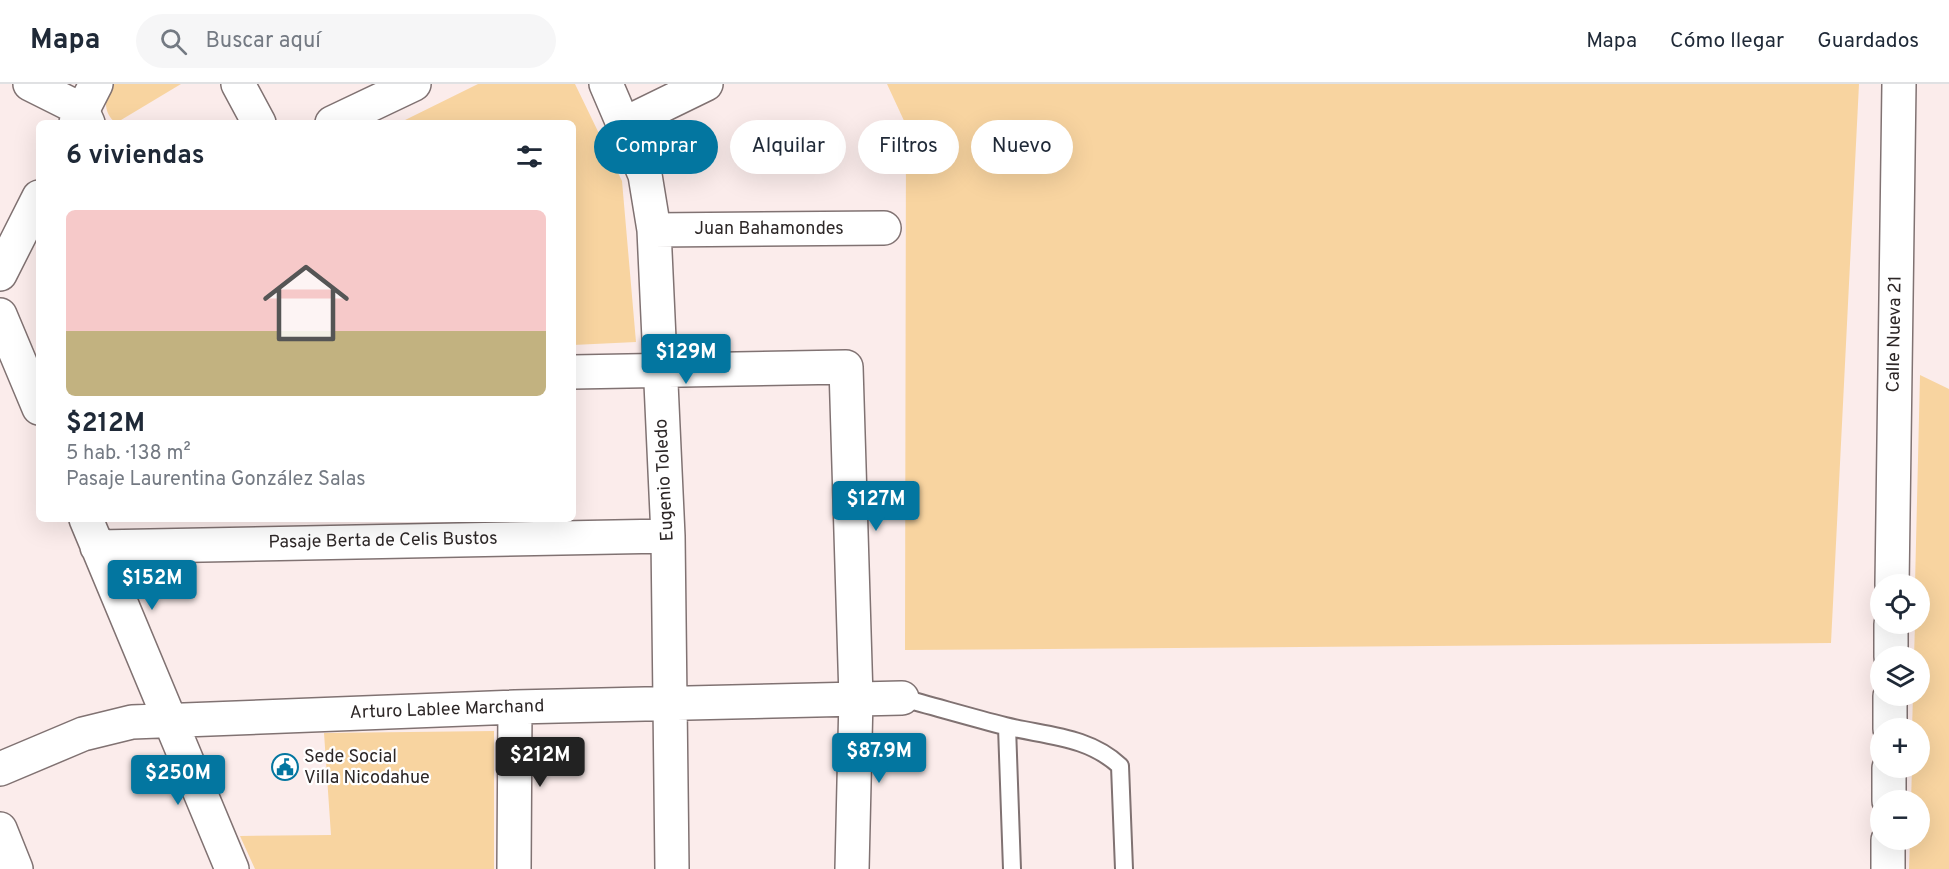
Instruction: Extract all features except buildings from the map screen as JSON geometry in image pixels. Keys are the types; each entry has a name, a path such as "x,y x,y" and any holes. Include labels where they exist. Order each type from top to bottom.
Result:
{"street":[{"path":"30,84 86,110"},
{"path":"238,84 257,120"},
{"path":"338,120 414,84"},
{"name":"Eugenio Toledo","path":"606,84 622,120"},
{"path":"632,120 706,84"},
{"name":"Calle Nueva 21","path":"1892,574 1899,84"},
{"name":"Eugenio Toledo","path":"645,174 654,230 668,536 672,705 672,869"},
{"path":"0,274 8,240 36,200"},
{"name":"Juan Bahamondes","path":"654,230 884,228"},
{"path":"0,315 36,401"},
{"path":"576,372 846,367 856,698 852,869"},
{"path":"91,533 232,869"},
{"name":"Pasaje Berta de Celis Bustos","path":"91,533 668,536"},
{"name":"Arturo Lablee Marchand","path":"0,769 83,734 132,722 172,723 515,707 902,698"},
{"path":"514,869 515,707"},
{"path":"0,829 16,869"},
{"path":"1888,850 1888,869"}],"lane":[{"path":"902,698 1007,726 1086,742 1107,753 1120,766 1124,869"},
{"path":"1007,726 1012,869"}],"shaded area":[{"path":"111,84 181,84 121,120 113,120 109,115 106,105"},
{"path":"478,84 575,84 594,123 594,174 619,174 622,181 636,342 576,345 576,120 405,120"},
{"path":"887,84 1859,84 1831,643 905,650 906,174 959,174 959,120 904,120"},
{"path":"1920,375 1949,389 1949,869 1909,869 1910,850 1930,850 1930,790 1911,790 1912,778 1930,778 1930,718 1912,718 1913,706 1930,706 1930,646 1914,646 1915,634 1930,634 1930,574 1915,574"},
{"path":"494,731 494,869 255,869 240,836 331,835 324,733"}],"place":[{"name":"Sede Social Villa Nicodahue","path":"285,767"}]}
